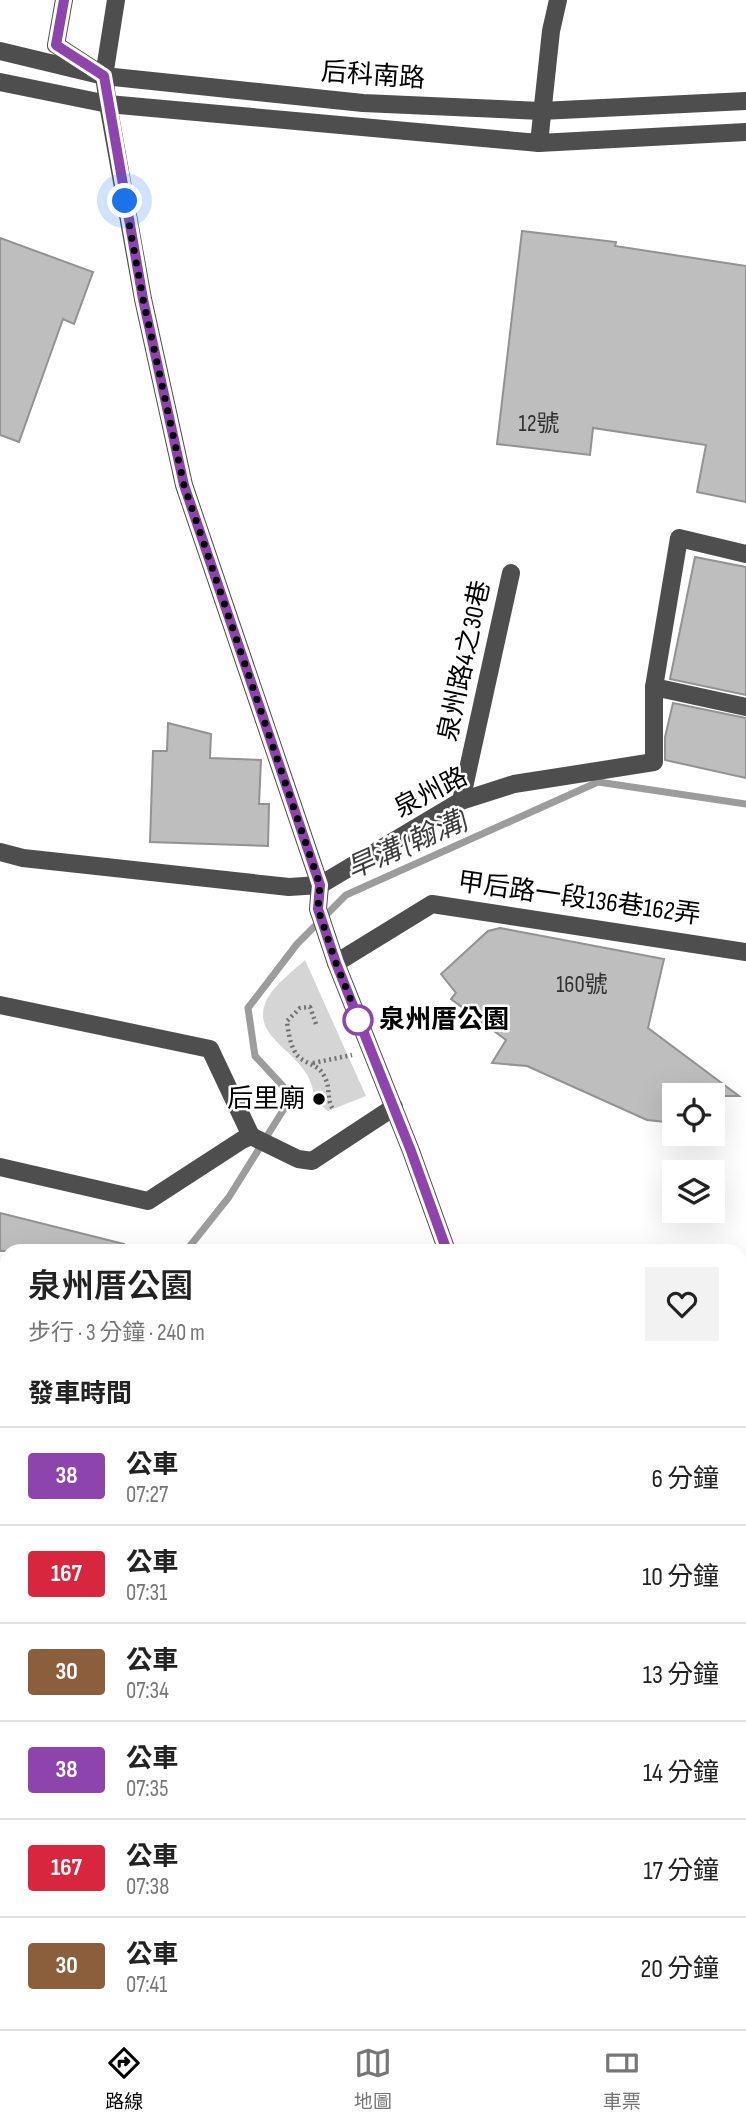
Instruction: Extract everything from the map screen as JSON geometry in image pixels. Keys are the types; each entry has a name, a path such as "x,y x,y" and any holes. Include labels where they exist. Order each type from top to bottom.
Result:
{"street":[{"path":"64,0 56,45 104,76"},
{"path":"116,0 104,76 143,299 184,485 320,885 318,909 336,963 394,1107 444,1244"},
{"path":"540,143 541,111 551,31 558,0"},
{"name":"后科南路","path":"0,51 104,76 363,103 541,111 746,101"},
{"name":"后科南路","path":"0,82 108,104 540,143 746,132"},
{"name":"泉州路","path":"0,852 23,858 289,887 320,885 461,801 514,784 654,762 654,687 679,538 746,554"},
{"name":"泉州路4之30巷","path":"461,801 511,573"},
{"path":"654,687 746,707"},
{"name":"甲后路一段136巷162弄","path":"336,963 432,904 746,951"},
{"path":"0,1005 210,1049 251,1136 298,1159 312,1161 394,1107"},
{"path":"0,1167 148,1201 242,1139 251,1136"}],"path":[{"path":"316,1024 310,1007 300,1007 287,1021 296,1055 321,1070 327,1080 328,1101 333,1109"},
{"path":"312,1063 370,1050"}],"shaded area":[{"path":"305,960 366,1096 328,1111 314,1100 312,1084 305,1071 267,1029 263,1017 265,1004 272,992"}],"building":[{"path":"522,231 616,242 615,246 746,266 746,502 697,492 706,445 593,428 590,455 497,444"},
{"path":"0,238 93,272 74,324 63,319 19,442 0,435"},
{"path":"695,557 746,567 746,695 670,679"},
{"path":"673,703 746,718 746,778 665,760 665,737"},
{"path":"168,723 211,734 210,758 261,760 259,804 269,804 268,846 150,842 153,751 167,751"},
{"path":"500,928 664,959 648,1028 722,1083 662,1083 662,1122 647,1120 527,1066 492,1063 506,1040 451,999 456,993 441,974 488,931"},
{"path":"725,1086 739,1096 725,1096"},
{"path":"0,1213 124,1244 0,1244"}],"waterway":[{"name":"旱溝 (翰溝)","path":"192,1244 229,1197 292,1096 255,1056 248,1008 297,944 346,895 598,782 746,804"}],"bus line":[{"name":"38","path":"64,0 56,45 104,76 143,299 184,485 320,885 318,909 336,963 411,1151 444,1244"}],"place":[{"name":"泉州厝公園","path":"358,1020"},
{"name":"后里廟","path":"319,1099"}],"route":[{"path":"125,201 143,299 184,485 320,885 318,909 362,1028 358,1020"}]}
